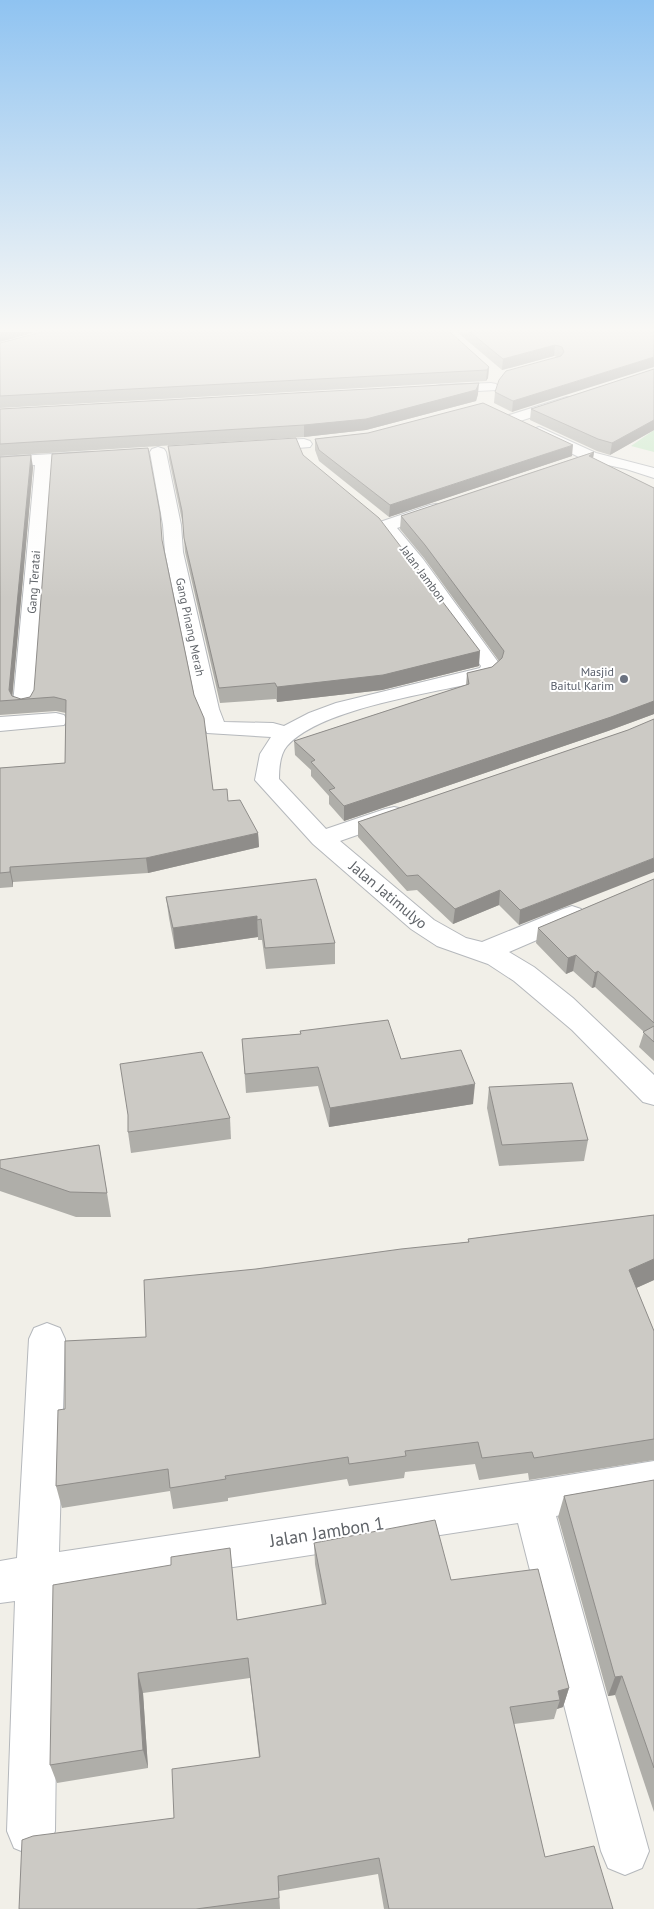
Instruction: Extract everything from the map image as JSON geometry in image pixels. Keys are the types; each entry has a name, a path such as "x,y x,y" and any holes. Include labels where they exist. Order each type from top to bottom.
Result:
{"street":[{"path":"515,421 591,457 630,465 654,473"},
{"path":"245,447 307,452 322,443"},
{"name":"Gang Pinang Merah","path":"158,452 172,525 174,552 208,709 215,728 273,730 289,734"},
{"path":"0,462 101,456"},
{"path":"563,466 591,457"},
{"name":"Gang Teratai","path":"25,713 44,460"},
{"name":"Jalan Jambon","path":"337,709 480,676 489,672 491,666 416,563 378,520 451,504"},
{"name":"Jalan Jatimulyo","path":"337,709 299,727 279,741 268,760 267,780 322,839 434,934 456,944 484,952 515,969 584,1024 654,1094"},
{"path":"0,724 25,713 56,720"},
{"path":"322,839 415,807"},
{"path":"484,952 593,906"},
{"path":"31,1830 18,1579 47,1339"},
{"name":"Jalan Jambon 1","path":"18,1579 532,1501 654,1480"},
{"path":"532,1501 625,1851"}],"green space":[{"path":"654,430 654,452 631,446"}],"building":[{"path":"0,421 344,421 304,425 0,444"},
{"path":"414,421 522,421 573,445 390,505 319,450 315,439 368,433"},
{"path":"558,421 652,421 612,443 598,439"},
{"path":"296,438 303,455 379,518 480,651 383,675 277,687 275,683 219,688 184,538 182,511 168,446"},
{"path":"148,448 160,513 162,540 194,695 204,718 213,790 227,789 228,801 240,800 258,833 146,858 10,867 10,872 0,873 0,768 65,763 66,700 54,697 0,701 0,457 31,455 9,690 12,696 21,699 30,697 34,690 52,454"},
{"path":"594,452 589,456 654,488 654,701 344,806 329,790 335,788 311,762 315,760 294,741 469,684 467,673 492,667 502,658 504,651 401,516"},
{"path":"654,719 654,858 520,910 500,890 455,909 418,875 407,876 358,822 628,730"},
{"path":"316,879 335,943 265,948 261,919 257,920 257,916 173,928 166,897"},
{"path":"654,879 654,1023 598,971 595,973 576,955 568,958 538,928"},
{"path":"388,1020 401,1059 461,1050 475,1084 330,1108 318,1067 245,1074 242,1039 301,1034 300,1031"},
{"path":"654,1026 654,1042 643,1032"},
{"path":"202,1052 230,1118 128,1132 128,1115 120,1064"},
{"path":"572,1083 588,1140 502,1145 489,1087"},
{"path":"99,1145 107,1193 70,1192 0,1168 0,1160"},
{"path":"654,1215 654,1259 629,1270 654,1331 654,1439 534,1458 532,1452 482,1458 478,1442 405,1451 406,1456 349,1464 348,1457 225,1476 226,1479 170,1488 168,1469 56,1486 58,1410 65,1409 65,1341 146,1337 144,1280 256,1269 401,1249 469,1242 468,1239"},
{"path":"654,1480 654,1768 622,1676 615,1677 564,1496"},
{"path":"435,1520 451,1580 538,1569 569,1688 558,1691 560,1700 510,1707 545,1857 594,1846 613,1909 389,1909 379,1858 278,1876 279,1898 196,1909 19,1909 22,1840 33,1836 174,1818 172,1769 260,1757 248,1658 138,1673 143,1750 50,1765 53,1585 171,1565 171,1557 230,1548 237,1620 326,1604 314,1543"}],"place":[{"name":"Masjid Baitul Karim","path":"624,679"}]}
